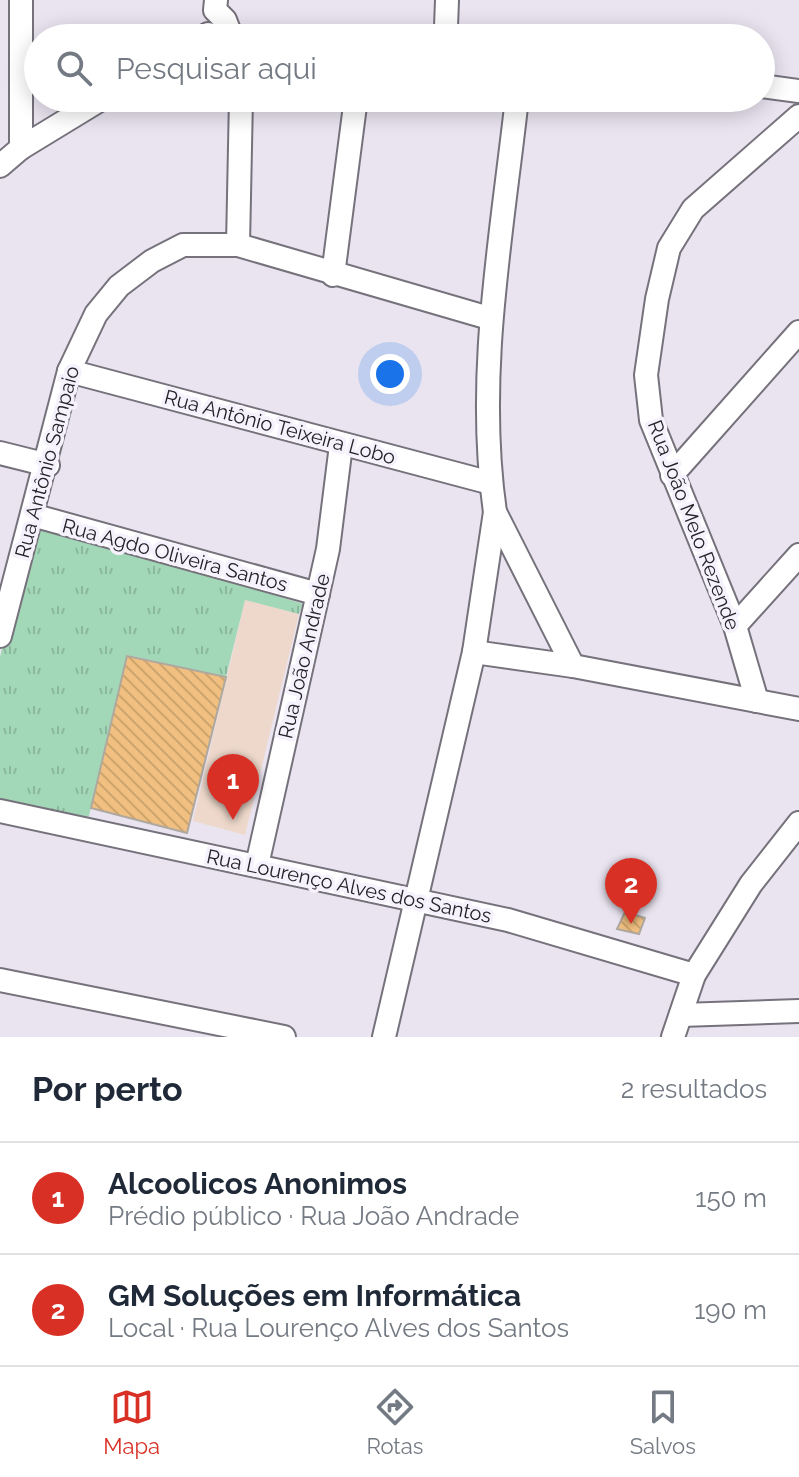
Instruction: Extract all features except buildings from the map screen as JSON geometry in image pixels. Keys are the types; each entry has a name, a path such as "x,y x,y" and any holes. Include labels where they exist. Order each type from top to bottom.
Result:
{"street":[{"path":"21,0 21,148"},
{"path":"216,0 215,10 226,24"},
{"path":"446,24 447,0"},
{"path":"775,88 799,91"},
{"path":"0,166 21,148 80,112"},
{"path":"238,245 241,112"},
{"path":"333,275 354,112"},
{"path":"384,1037 474,652 495,512 491,483 489,318 515,112"},
{"name":"Rua João Melo Rezende","path":"757,701 735,626 651,420 646,375 657,299 669,248 693,209 799,116"},
{"name":"Rua Antônio Sampaio","path":"0,636 48,465 69,371 96,314 119,286 152,261 183,245 238,245 489,318"},
{"path":"672,475 799,332"},
{"name":"Rua Antônio Teixeira Lobo","path":"69,371 491,483"},
{"name":"Rua João Andrade","path":"257,865 328,549 341,445"},
{"path":"0,453 48,465"},
{"path":"495,512 573,666"},
{"name":"Rua Agdo Oliveira Santos","path":"32,515 318,594"},
{"path":"735,626 799,555"},
{"path":"474,652 573,666 799,709"},
{"name":"Rua Lourenço Alves dos Santos","path":"0,811 508,920 694,975"},
{"path":"673,1037 694,975 751,884 799,823"},
{"path":"0,980 284,1037"},
{"path":"681,1015 799,1011"}],"shaded area":[{"path":"245,600 299,614 245,835 193,821"}],"green space":[{"path":"32,520 303,604 299,614 245,600 226,677 127,655 88,820 0,803 0,657"}],"place":[{"name":"Alcoolicos Anonimos","path":"233,820"},
{"name":"GM Soluções em Informática","path":"631,924"}]}
